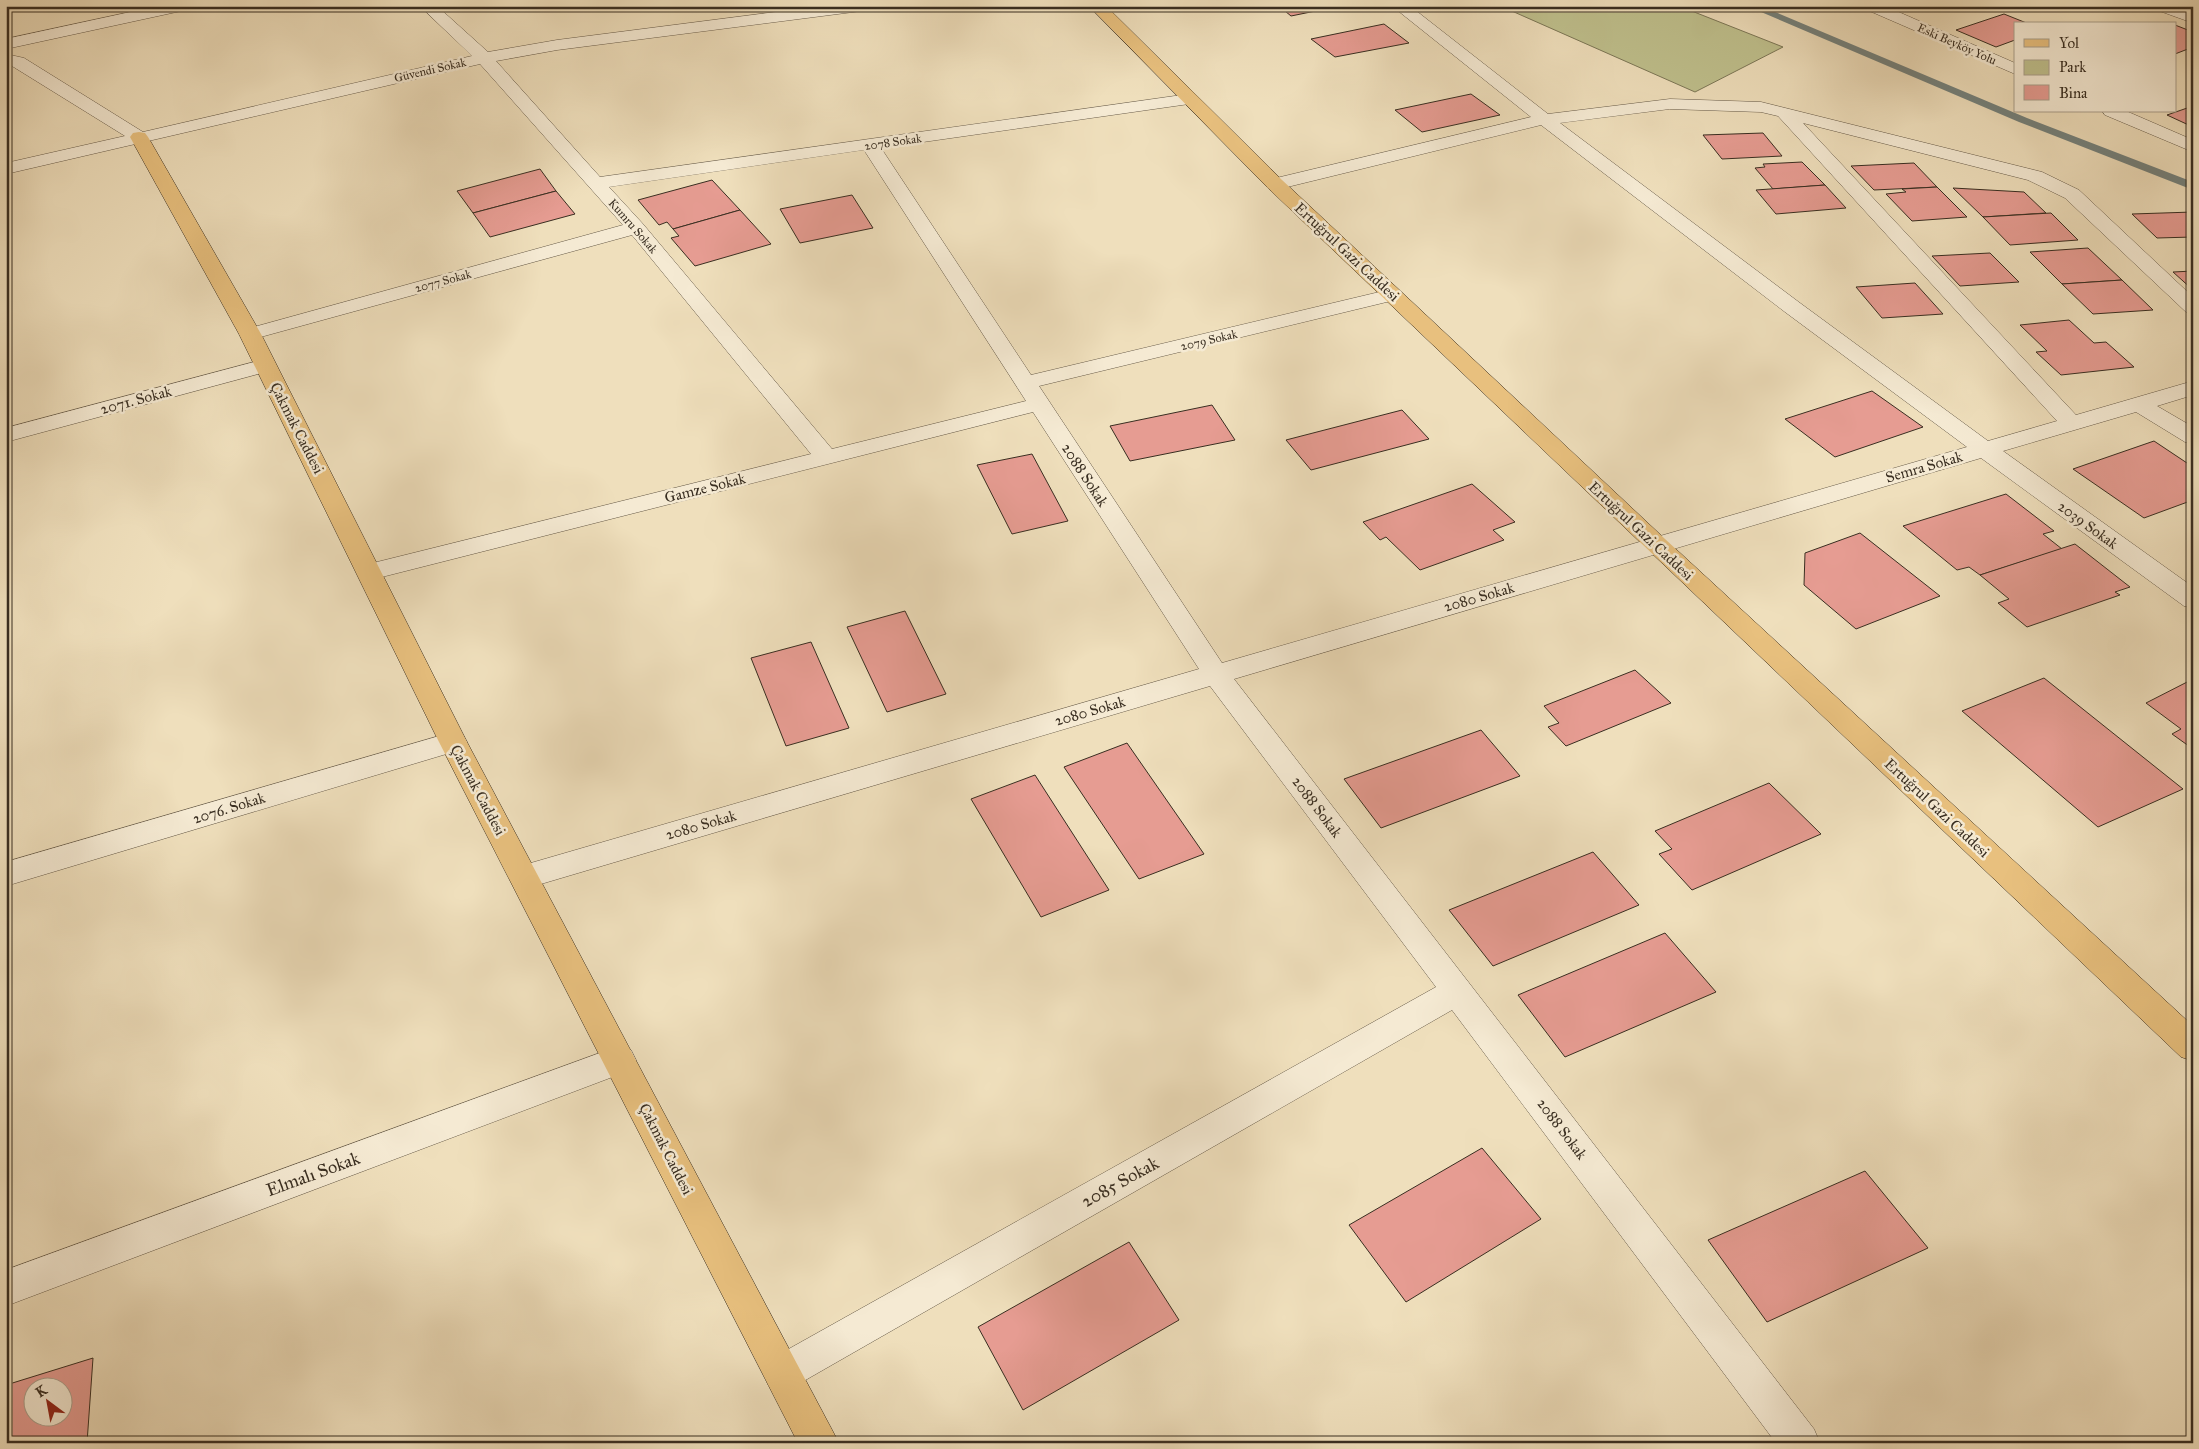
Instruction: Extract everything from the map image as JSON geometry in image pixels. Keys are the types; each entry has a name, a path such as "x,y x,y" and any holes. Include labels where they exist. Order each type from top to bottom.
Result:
{"main road":[{"name":"Ertuğrul Gazi Caddesi","path":"1097,6 1274,184 1656,546 2193,1047"},
{"name":"Çakmak Caddesi","path":"139,137 250,334 453,742 818,1442"}],"street":[{"path":"6,44 181,6"},
{"name":"Kumru Sokak","path":"428,6 484,58 636,228 827,458"},
{"name":"Güvendi Sokak","path":"6,169 484,58 766,12 861,6"},
{"name":"2039 Sokak","path":"1400,6 1542,120 1984,449 2193,600"},
{"name":"Eski Beyköy Yolu","path":"1871,6 2014,69"},
{"path":"2160,6 2193,18"},
{"path":"6,59 18,62 139,137"},
{"name":"2078 Sokak","path":"596,184 1189,99"},
{"path":"1274,184 1542,120 1670,104 1760,107 2035,176 2072,194 2193,308"},
{"path":"2112,112 2193,147"},
{"path":"1784,113 2071,424"},
{"name":"2088 Sokak","path":"870,146 1216,674 1800,1443"},
{"name":"2077 Sokak","path":"250,334 636,228"},
{"name":"2079 Sokak","path":"1032,394 1392,295"},
{"name":"2071. Sokak","path":"6,434 265,365"},
{"name":"Semra Sokak","path":"1656,546 2193,388"},
{"name":"Gamze Sokak","path":"370,572 827,458 1032,394"},
{"path":"2138,404 2193,437"},
{"name":"2080 Sokak","path":"524,877 1656,546"},
{"name":"2076. Sokak","path":"6,874 453,742"},
{"name":"2085 Sokak","path":"782,1373 1457,992"},
{"name":"Elmalı Sokak","path":"6,1288 619,1060"}],"green space":[{"path":"1511,6 1679,6 1783,47 1695,92 1505,8"}],"building":[{"path":"1279,6 1340,6 1291,16"},
{"path":"2004,14 2024,22 2014,22 2014,40 1996,47 1956,30"},
{"path":"1384,24 1409,43 1335,57 1311,39"},
{"path":"2176,25 2193,32 2193,47 2176,54"},
{"path":"1471,94 1500,115 1422,132 1395,110"},
{"path":"2193,106 2193,127 2167,115"},
{"path":"1763,133 1782,156 1722,159 1703,135"},
{"path":"1802,162 1825,185 1773,189 1755,168 1765,167 1763,164"},
{"path":"1914,163 1937,187 1874,190 1851,166"},
{"path":"540,169 556,191 473,213 457,191"},
{"path":"712,180 740,210 673,229 667,222 659,225 638,200"},
{"path":"1825,185 1846,208 1776,214 1756,190"},
{"path":"1937,187 1967,217 1912,221 1886,194 1906,192 1902,189"},
{"path":"1953,188 2024,192 2046,213 1983,217"},
{"path":"556,191 575,214 490,237 473,213"},
{"path":"852,195 873,228 800,243 780,209"},
{"path":"740,210 771,244 695,266 671,238 679,236 673,229"},
{"path":"2193,212 2193,237 2157,238 2132,214"},
{"path":"2051,213 2078,240 2010,245 1983,217"},
{"path":"2088,248 2122,280 2062,284 2030,252"},
{"path":"1990,253 2019,282 1960,286 1932,256"},
{"path":"2193,271 2193,290 2173,272"},
{"path":"2122,280 2153,310 2093,314 2062,284"},
{"path":"1915,283 1943,314 1882,318 1856,287"},
{"path":"2069,320 2094,343 2106,342 2134,367 2061,375 2036,352 2047,351 2020,325"},
{"path":"1872,391 1923,427 1835,457 1785,419"},
{"path":"1212,405 1235,440 1130,461 1110,426"},
{"path":"1402,410 1429,439 1311,470 1286,440"},
{"path":"2154,441 2193,467 2193,500 2144,518 2073,469"},
{"path":"1032,454 1068,521 1012,534 977,465"},
{"path":"1472,484 1515,522 1493,530 1504,540 1420,570 1386,537 1380,540 1363,522"},
{"path":"2006,494 2054,531 2043,534 2062,549 1980,575 1969,567 1957,570 1903,526"},
{"path":"1860,533 1940,596 1856,629 1804,585 1805,553"},
{"path":"2075,544 2130,587 2115,592 2120,595 2027,627 1998,603 2009,599 1980,575"},
{"path":"905,611 946,694 887,712 847,627"},
{"path":"811,642 849,728 786,746 751,658"},
{"path":"1635,670 1671,703 1566,746 1548,727 1559,723 1544,706"},
{"path":"2044,678 2183,789 2098,827 1962,711"},
{"path":"2193,679 2193,749 2172,734 2181,729 2146,703"},
{"path":"1481,730 1520,776 1381,828 1344,779"},
{"path":"1127,743 1204,854 1139,879 1064,767"},
{"path":"1035,775 1109,890 1041,917 971,799"},
{"path":"1769,783 1821,834 1692,890 1659,854 1672,849 1655,831"},
{"path":"1593,852 1639,905 1493,966 1449,910"},
{"path":"1665,933 1716,992 1565,1057 1518,995"},
{"path":"1482,1148 1541,1219 1406,1302 1349,1225"},
{"path":"1865,1171 1928,1248 1767,1322 1708,1240"},
{"path":"1129,1242 1179,1320 1023,1410 978,1327"},
{"path":"93,1358 87,1443 6,1443 6,1385 22,1380 22,1426 72,1426 72,1376 35,1376"}],"waterway":[{"path":"1752,6 2023,120 2193,186"}]}
